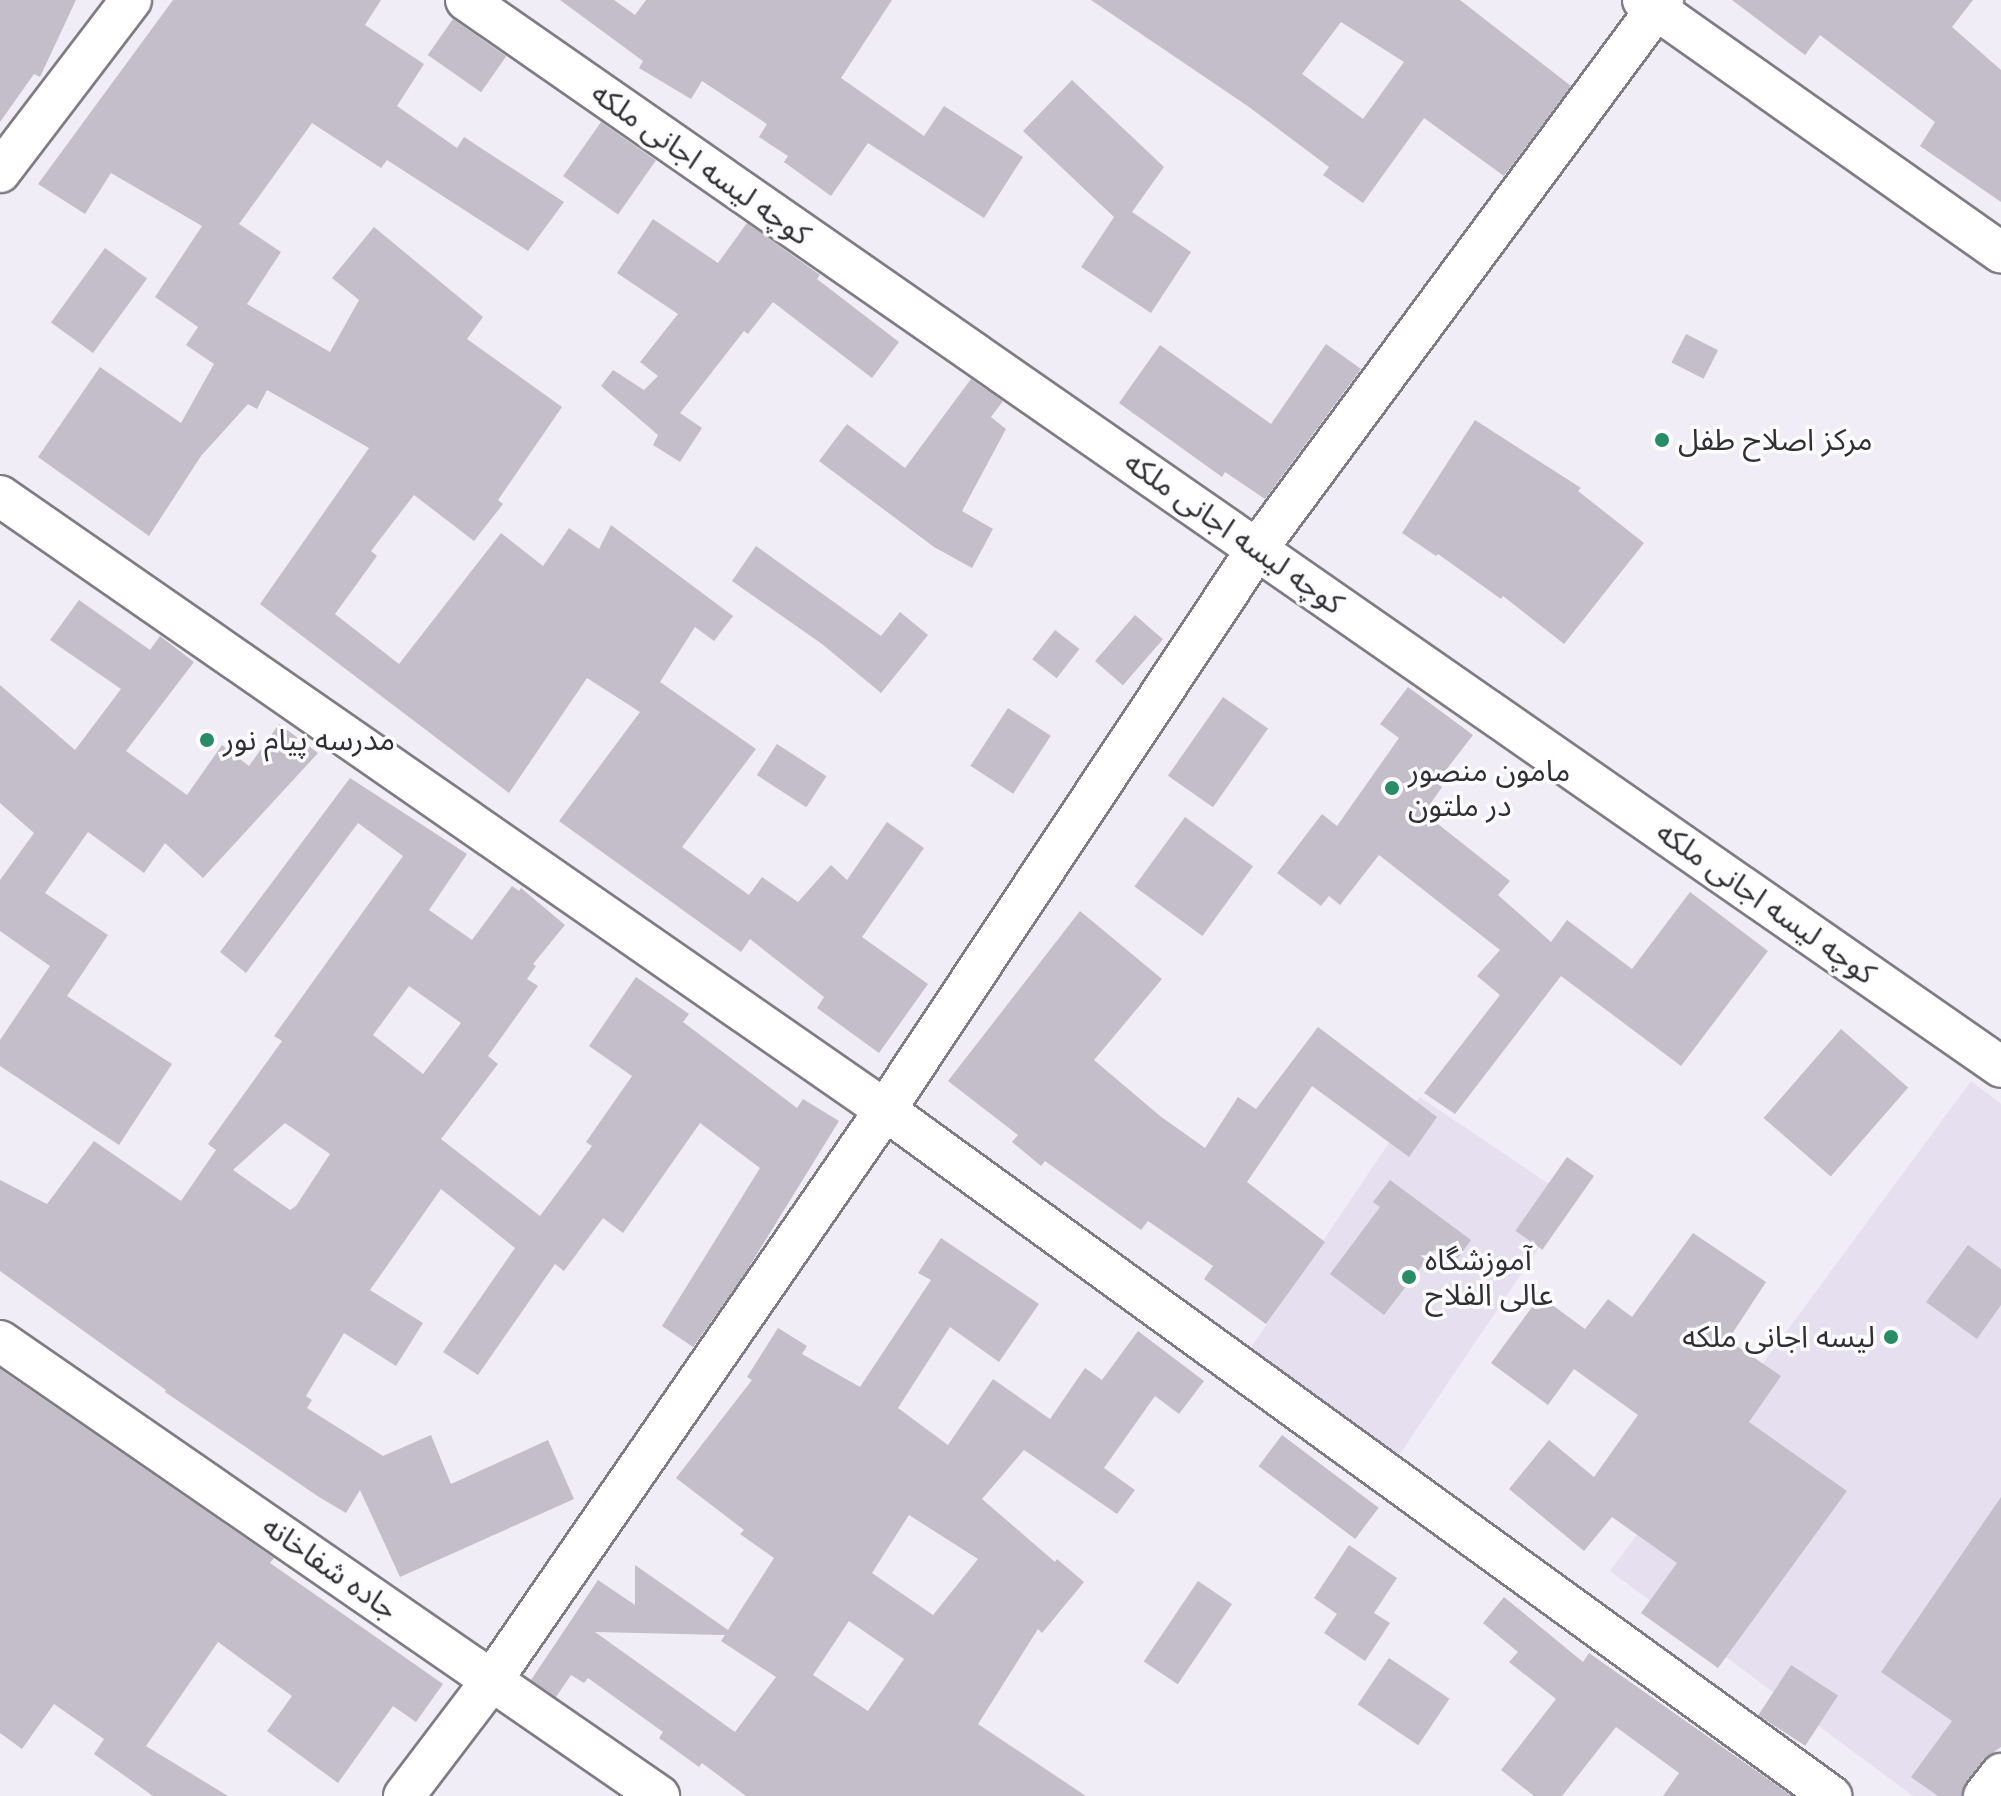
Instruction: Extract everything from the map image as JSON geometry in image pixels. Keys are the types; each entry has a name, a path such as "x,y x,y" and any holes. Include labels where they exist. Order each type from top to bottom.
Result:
{"street":[{"path":"0,172 131,0"},
{"name":"کوچه لیسه اجانی ملکه","path":"466,0 2001,1067"},
{"path":"404,1796 492,1680 885,1110 1257,549 1654,3 2001,253"},
{"path":"0,496 885,1110 1831,1796"},
{"name":"جاده شفاخانه","path":"0,1341 659,1796"},
{"path":"1984,1796 2001,1774"}],"shaded area":[{"name":"لیسه اجانی ملکه","path":"1971,1081 2001,1104 2001,1726 1949,1796 1913,1796 1610,1571"},
{"name":"آموزشگاه عالی الفلاح","path":"1420,1097 1572,1199 1398,1456 1247,1354"}],"building":[{"path":"0,0 76,0 40,77 34,74 0,122"},
{"path":"173,0 381,0 365,25 424,64 397,106 457,148 464,137 564,202 528,251 387,160 381,168 312,123 239,224 281,252 247,304 330,352 359,300 332,278 374,227 483,317 467,339 562,407 498,500 503,504 474,541 414,495 371,551 377,556 335,614 399,664 501,533 543,566 569,528 599,549 611,525 733,616 714,641 695,627 660,682 756,749 682,847 749,895 762,877 798,902 831,865 847,880 887,822 924,848 862,937 928,984 879,1053 817,1008 824,997 750,939 741,952 559,821 640,712 587,678 509,793 260,604 369,448 267,390 257,409 248,404 201,456 149,536 38,457 100,367 181,423 214,364 186,345 198,327 155,297 202,226 111,173 85,214 38,184"},
{"path":"560,0 614,0 635,15 646,0 892,0 841,78 924,136 944,106 1023,157 984,218 868,143 831,196 784,162 788,156 759,137 767,124 702,81 691,99 639,68 643,61"},
{"path":"1091,0 1460,0 1571,86 1504,176 1424,118 1363,203 1323,175 1329,167 1249,107","holes":["1341,22 1404,62 1363,119 1302,74"]},
{"path":"1732,0 1973,0 1952,27 2001,70 2001,202 1920,146 1935,122 1820,35 1805,55"},
{"path":"453,19 506,56 481,92 428,55"},
{"path":"1072,80 1164,167 1132,212 1191,252 1151,313 1081,267 1114,217 1023,131"},
{"path":"601,122 656,160 618,214 563,176"},
{"path":"653,219 718,263 747,223 820,275 817,279 899,342 872,378 773,302 748,334 744,331 680,413 702,428 680,462 653,445 658,435 601,386 613,370 644,390 658,376 640,362 678,314 617,273"},
{"path":"105,248 147,279 93,353 51,322"},
{"path":"1686,334 1718,350 1704,379 1671,363"},
{"path":"1326,344 1361,369 1265,499 1225,472 1222,477 1119,403 1160,345 1271,424"},
{"path":"971,379 1003,401 991,417 1006,429 962,511 993,529 972,568 934,547 819,461 847,424 905,468"},
{"path":"1475,420 1581,488 1578,491 1644,543 1564,644 1503,596 1501,599 1438,554 1436,556 1402,533"},
{"path":"756,546 881,636 900,612 928,635 881,693 822,644 732,581"},
{"path":"79,600 150,650 160,636 194,662 126,751 187,795 222,745 249,766 279,724 318,753 203,878 165,843 144,873 88,832 45,893 108,935 67,996 172,1064 119,1145 0,1066 0,1040 50,966 0,931 0,880 34,833 0,803 0,685 75,750 121,689 50,640"},
{"path":"1135,615 1163,639 1123,685 1095,661"},
{"path":"1055,630 1079,649 1057,678 1032,659"},
{"path":"1408,687 1473,735 1436,783 1442,787 1424,813 1510,881 1498,895 1551,942 1567,920 1632,969 1690,892 1768,951 1681,1066 1561,976 1455,1114 1424,1093 1500,995 1477,976 1500,950 1379,855 1340,905 1329,896 1321,906 1277,873 1322,814 1337,826 1399,738 1380,724"},
{"path":"1223,697 1268,729 1213,807 1168,776"},
{"path":"1008,708 1051,736 1013,794 970,766"},
{"path":"777,744 826,776 806,807 757,775"},
{"path":"350,778 467,854 429,910 472,940 512,886 519,891 521,888 565,925 533,964 536,966 527,979 538,986 488,1056 498,1064 441,1139 540,1216 592,1146 586,1142 632,1076 589,1046 636,977 689,1014 683,1022 797,1108 803,1099 839,1121 744,1275 693,1347 662,1326 760,1168 700,1123 623,1233 603,1218 564,1271 555,1264 478,1375 443,1352 515,1248 441,1189 370,1290 423,1323 396,1366 344,1333 306,1396 312,1400 307,1408 383,1456 431,1435 451,1484 548,1440 574,1499 400,1577 360,1490 346,1513 319,1497 165,1392 0,1271 0,1180 47,1204 94,1141 181,1201 216,1150 208,1144 282,1041 274,1036 403,856 358,823 246,973 220,952","holes":["409,986 461,1023 423,1074 373,1035","285,1123 330,1154 296,1206 290,1210 233,1170"]},
{"path":"1185,817 1253,866 1202,936 1134,887"},
{"path":"1080,911 1162,979 1094,1060 1160,1116 1205,1148 1238,1097 1256,1109 1318,1027 1437,1117 1409,1157 1312,1086 1247,1182 1325,1242 1266,1324 1204,1279 1213,1266 1148,1221 1141,1230 1045,1161 1041,1166 1012,1142 1018,1135 948,1081"},
{"path":"1841,1029 1908,1087 1831,1176 1764,1118"},
{"path":"1567,1157 1594,1176 1542,1250 1515,1231"},
{"path":"1390,1180 1471,1240 1453,1265 1434,1250 1384,1315 1330,1274 1380,1207 1373,1202"},
{"path":"1693,1233 1766,1282 1728,1340 1781,1376 1749,1422 1847,1491 1718,1668 1641,1613 1677,1563 1612,1517 1584,1551 1509,1489 1549,1440 1594,1477 1638,1415 1574,1369 1548,1405 1491,1363 1540,1296 1585,1329 1608,1299 1632,1317"},
{"path":"941,1238 1039,1304 999,1362 950,1327 898,1408 948,1445 993,1379 1050,1419 1085,1368 1102,1380 1138,1331 1204,1381 1179,1414 1155,1396 1104,1468 1135,1490 1117,1514 1024,1450 982,1499 1055,1562 1057,1559 1084,1582 1042,1633 1038,1629 978,1724 1086,1796 746,1796 702,1763 699,1767 659,1738 663,1732 588,1678 584,1683 571,1675 556,1697 531,1680 598,1580 635,1605 635,1565 728,1630 774,1558 740,1534 744,1530 676,1478 752,1380 747,1377 778,1328 807,1346 802,1354 860,1387 931,1280 918,1273","holes":["909,1515 978,1559 933,1615 872,1573","849,1621 904,1659 868,1711 813,1675","595,1632 725,1635 721,1641 776,1677 735,1732"]},
{"path":"1968,1245 2001,1269 2001,1305 1977,1339 1926,1302"},
{"path":"0,1369 274,1558 270,1563 443,1684 416,1722 393,1706 338,1783 267,1731 292,1696 218,1642 146,1746 228,1796 153,1796 94,1754 104,1739 54,1704 22,1749 0,1733"},
{"path":"1282,1435 1379,1508 1355,1539 1259,1466"},
{"path":"2001,1497 2001,1747 1983,1760 1966,1782 1962,1796 1938,1796 1911,1777 1952,1721 1881,1672"},
{"path":"1349,1545 1397,1578 1374,1613 1390,1623 1365,1661 1324,1633 1337,1614 1314,1598"},
{"path":"1198,1581 1232,1604 1178,1684 1144,1661"},
{"path":"1504,1597 1583,1662 1589,1653 1792,1796 1663,1796 1679,1773 1616,1727 1562,1796 1534,1796 1501,1770 1556,1699 1509,1662 1518,1652 1483,1623"},
{"path":"1389,1658 1450,1699 1418,1745 1358,1704"},
{"path":"1791,1665 1838,1695 1805,1746 1758,1715"}],"place":[{"name":"مرکز اصلاح طفل","path":"1662,440"},
{"name":"مدرسه پیام نور","path":"207,740"},
{"name":"مامون منصور در ملتون","path":"1392,788"},
{"name":"آموزشگاه عالی الفلاح","path":"1409,1277"},
{"name":"لیسه اجانی ملکه","path":"1891,1337"}]}
